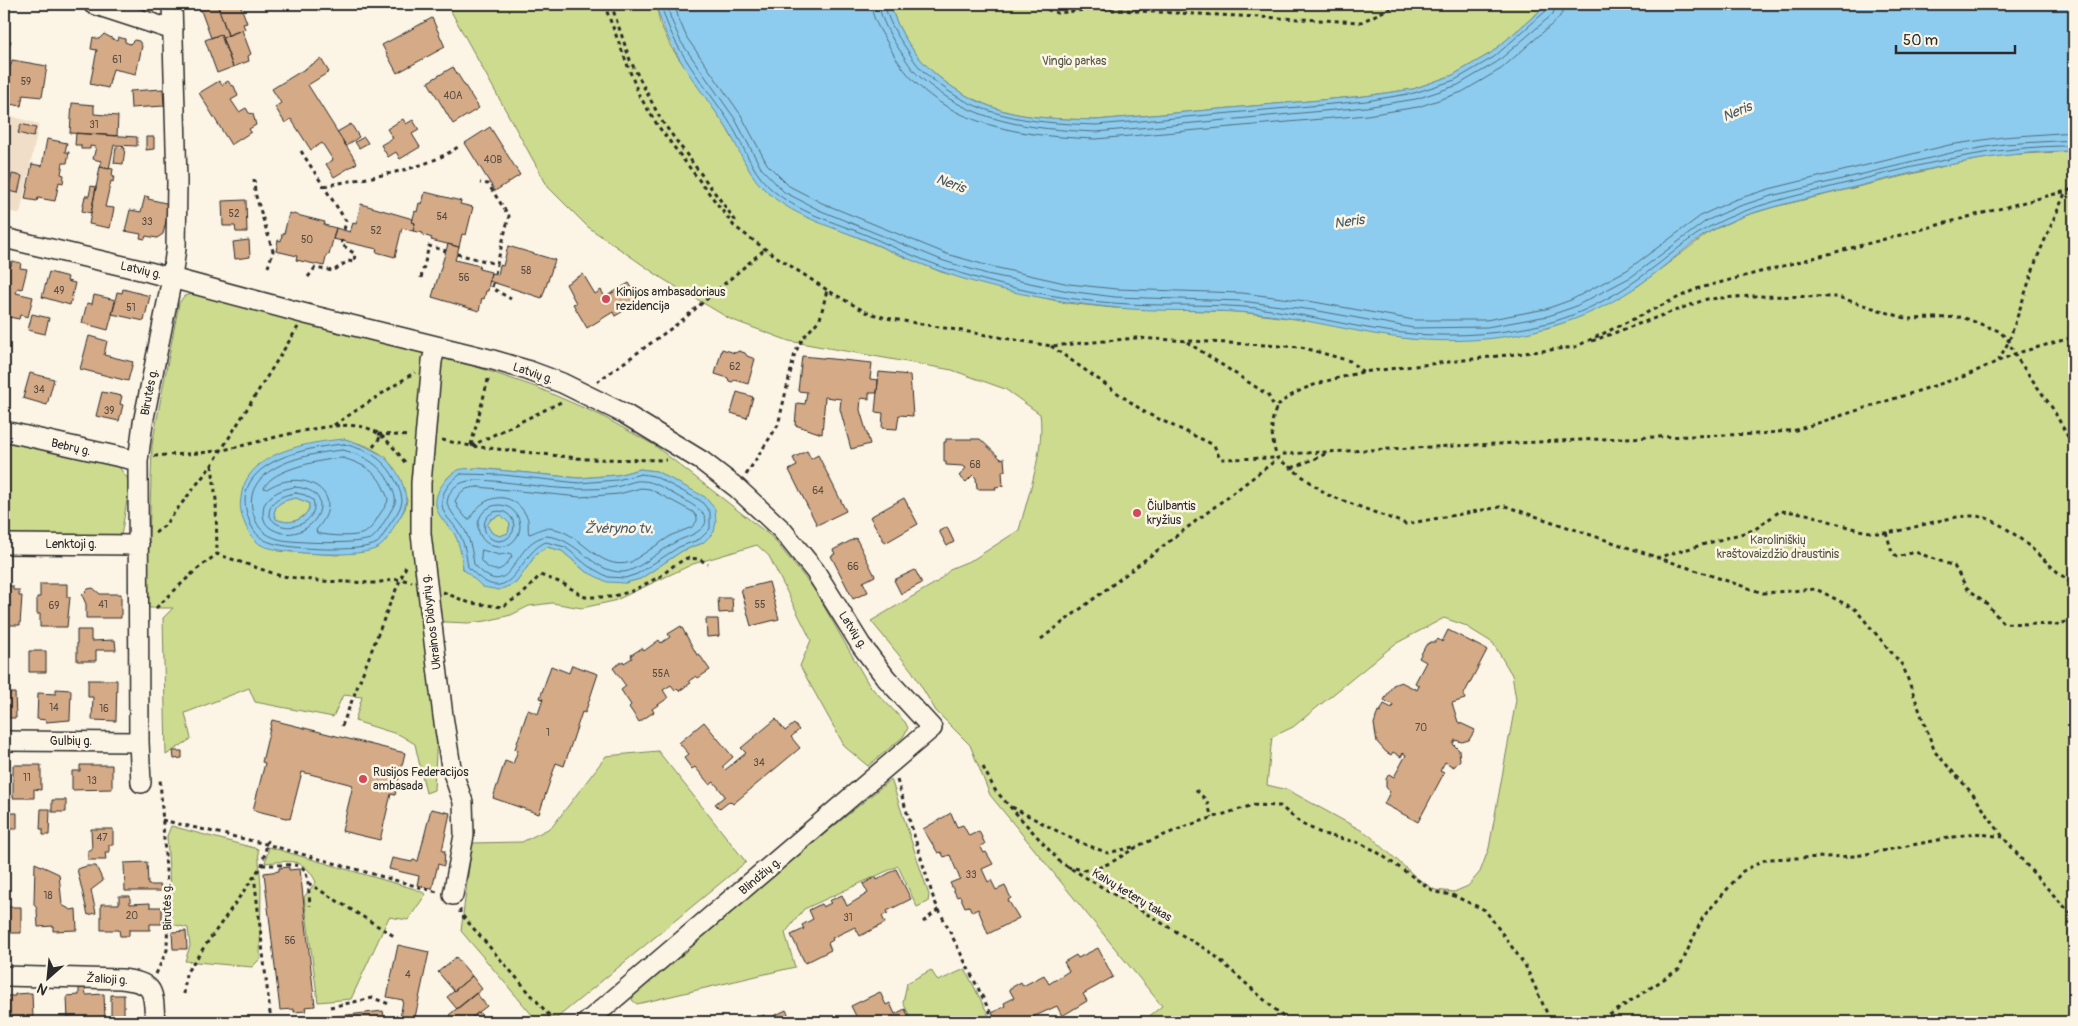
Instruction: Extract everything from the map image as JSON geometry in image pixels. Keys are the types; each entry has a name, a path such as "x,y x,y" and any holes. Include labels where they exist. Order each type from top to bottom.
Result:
{"street":[{"path":"93,4 173,30"},
{"name":"Birutės g.","path":"141,782 139,742 138,461 143,423 172,278 176,248 177,182 172,4"},
{"name":"Latvių g.","path":"4,238 172,278 306,314 434,354 493,360 527,370 583,392 661,434 702,461 737,488 782,530 801,552 886,678 932,728"},
{"name":"Ukrainos Didvyrių g.","path":"434,354 421,483 421,534 426,585 451,767 463,802 464,835 445,894"},
{"name":"Bebrų g.","path":"4,431 138,461"},
{"name":"Lenktoji g.","path":"4,544 139,545"},
{"name":"Blindžių g.","path":"587,1022 932,728"},
{"name":"Gulbių g.","path":"4,741 139,742"},
{"name":"Žalioji g.","path":"4,976 121,979 137,981 148,986"},
{"path":"148,986 153,996 154,1022"}],"path":[{"path":"604,4 639,95 664,134 734,226 827,290 866,312 886,318 1051,346 1136,338 1301,347 1350,361 1363,372"},
{"path":"611,4 630,60 661,120 735,220 734,226"},
{"path":"1032,4 1057,13 1095,9 1116,4"},
{"path":"1095,9 1361,22 1400,4"},
{"path":"324,186 408,169 451,152 458,147"},
{"path":"301,151 346,221 344,230"},
{"path":"254,179 255,194 273,251 268,267"},
{"path":"480,183 488,184 509,216 495,274"},
{"path":"1575,347 1696,289 2074,189"},
{"path":"1998,362 2009,341 2037,258 2066,191"},
{"path":"308,277 315,268 333,271 348,261 354,262 355,254 341,244 342,240"},
{"path":"421,278 429,246 446,251"},
{"path":"471,446 583,392 680,322 765,249"},
{"path":"457,254 497,264"},
{"path":"493,283 492,288 511,299"},
{"path":"737,488 778,425 795,354 803,338 820,319 827,290"},
{"path":"1277,458 1271,431 1276,410 1281,402 1307,388 1363,372 1575,347 1707,299 1752,296 1838,296 1908,319 1962,317 1999,331 2009,341 2014,354 2053,409 2074,448"},
{"path":"139,545 164,526 212,465 306,314"},
{"path":"1041,639 1284,454 1613,438 1759,434 1796,430 1965,376 2014,354 2074,337"},
{"path":"1186,341 1268,395 1276,410"},
{"path":"1051,346 1146,413 1214,445 1220,459 1277,458 1328,495 1406,524 1505,506 1764,593 1816,589 1854,609 1903,666 1935,752 1982,805 2004,837 2074,917"},
{"path":"334,426 434,354"},
{"path":"471,446 493,360"},
{"path":"138,461 153,456 222,450 334,426 353,425 371,429 380,435 388,442 421,483"},
{"path":"380,435 425,437 471,446 586,459 676,460"},
{"path":"372,447 380,435"},
{"path":"1292,468 1332,452"},
{"path":"212,465 216,500 217,554"},
{"path":"1656,558 1754,530 1780,511 1808,514 1841,525 1880,533 1928,525 1960,515 1990,518 2023,541 2058,574 2073,585"},
{"path":"1886,532 1892,552 1897,557 1915,552 1954,566 1968,588 1986,603 2003,623 2055,625 2074,620"},
{"path":"217,554 281,576 320,581 374,583 400,579 426,585 470,603 502,607 524,593 540,575 562,583 585,597 611,597 632,591 661,576 672,566 687,558 699,559 708,564"},
{"path":"154,610 196,570 217,554"},
{"path":"342,726 400,579 409,561"},
{"path":"889,765 896,777 934,900 995,1022"},
{"name":"Kalvų keterų takas","path":"982,767 995,790 1060,862 1212,953 1289,1022"},
{"name":"Birutės g.","path":"148,986 167,950 168,901 160,777"},
{"path":"1196,790 1207,801 1212,818"},
{"path":"1007,804 1068,837 1108,853 1140,845 1189,825 1253,805 1280,806 1302,824 1323,834 1360,843 1374,850 1435,892 1452,895 1485,910 1525,965 1552,1022"},
{"path":"162,820 267,842 445,894 461,896 460,914 555,1022"},
{"path":"1606,1022 1608,1016 1679,969 1703,917 1743,871 1767,859 1856,856 1974,833 2004,837"},
{"path":"184,994 186,973 262,865 267,842"},
{"path":"1067,866 1091,872 1140,845"},
{"path":"262,865 296,864 304,868 308,874 310,906"},
{"path":"254,874 271,1022"},
{"path":"308,882 394,936"},
{"path":"922,922 939,909"},
{"path":"330,1007 373,998 389,1004"}],"shaded area":[{"path":"4,114 39,124 20,214 4,210"}],"green space":[{"name":"Karoliniškių kraštovaizdžio draustinis","path":"447,4 656,4 660,23 671,47 734,141 795,211 941,272 1066,303 1114,308 1240,312 1311,321 1412,339 1488,338 1551,327 1579,317 1638,286 1711,231 1741,217 1774,207 1953,164 2005,155 2074,151 2074,1022 1142,1022 1162,1006 990,795 970,745 936,711 912,671 871,621 937,582 952,568 974,559 1019,530 1038,457 1041,427 1040,414 1005,389 952,370 789,341 730,319 663,279 588,227 548,187","holes":["1444,618 1464,625 1493,643 1512,675 1516,700 1489,848 1480,872 1468,886 1454,892 1435,890 1418,879 1368,834 1288,790 1267,785 1272,737 1293,727 1395,644"]},
{"name":"Vingio parkas","path":"890,4 1548,4 1491,53 1453,75 1413,89 1365,96 1096,120 1022,115 991,107 971,98 936,75 921,60 908,43"},
{"path":"193,294 477,367 536,387 600,415 654,445 772,537 814,589 869,685 905,722 908,728 903,737 868,766 845,747 800,666 811,640 769,556 757,545 693,564 614,601 582,608 552,603 529,606 511,615 468,623 423,621 437,735 434,790 426,793 415,744 400,735 355,721 362,697 343,695 333,717 255,702 249,688 185,713 191,739 166,755 163,618 173,608 147,608 152,445 179,303 184,296","holes":["345,439 367,446 386,457 407,500 405,509 397,522 338,555 278,551 258,465","477,468 579,478 617,475 640,469 656,471 680,485 703,543 682,551 640,579 625,583 585,571 562,551 547,547 537,553 516,583 463,569 458,541 436,505 448,477 459,471"]},
{"path":"4,441 119,467 130,482 121,536 4,534"},
{"path":"296,498 309,503 309,508 303,516 291,522 276,519 274,514 276,507 285,501"},
{"path":"501,515 510,524 508,533 500,536 492,533 487,525 491,519"},
{"path":"658,751 746,862 552,1022 538,1022 461,931 472,843 522,842 552,827 606,756"},
{"path":"891,779 929,895 928,902 917,907 898,866 804,909 785,933 795,967 637,1004 632,1000 636,990"},
{"path":"171,826 258,849 261,886 260,959 252,967 185,961 190,946 188,928 172,924 167,836"},
{"path":"269,847 415,889 426,894 408,920 389,917 351,999 318,1002 304,897 316,882 301,864 295,862 265,863"},
{"path":"965,969 992,1022 913,1022 903,1003 907,983 931,970 938,981"}],"water":[{"name":"Neris","path":"656,4 890,4 908,43 921,60 936,75 971,98 991,107 1022,115 1096,120 1365,96 1413,89 1453,75 1491,53 1548,4 2074,4 2074,151 2043,152 1982,159 1891,178 1769,208 1738,218 1709,232 1629,292 1575,319 1536,331 1500,337 1445,341 1410,339 1260,314 1222,311 1127,309 1065,302 1021,294 937,270 810,219 774,198 757,182 728,129 675,51 667,36"},
{"path":"345,439 362,445 385,458 396,471 404,487 406,503 386,540 382,545 370,551 340,554 304,553 263,546 250,533 241,513 240,506 245,482 254,469 281,452 314,443","holes":["296,498 309,503 309,509 306,513 295,521 281,521 276,519 274,514 276,507 285,501"]},
{"name":"Žvėryno tv.","path":"477,468 579,478 617,475 640,469 656,471 705,497 715,509 716,522 714,532 703,543 682,551 640,579 625,583 607,582 585,571 562,551 547,547 537,553 516,583 499,590 483,587 463,569 461,552 455,535 441,517 436,505 439,490 450,476 458,470","holes":["501,515 510,524 508,533 500,536 492,533 487,525 491,519"]}],"building":[{"path":"217,4 228,35 222,38 221,34 211,38 200,8"},
{"path":"217,4 240,4 247,23 243,24 245,29 228,35"},
{"path":"432,18 445,47 397,73 382,45"},
{"path":"242,30 251,54 248,56 249,61 233,67 222,38"},
{"path":"104,34 117,41 118,37 125,39 125,42 130,44 134,40 139,41 142,46 136,74 113,69 108,88 90,84 97,50 91,49 93,37 99,39"},
{"path":"221,34 233,67 217,73 205,40"},
{"path":"4,37 11,41 7,52 4,51"},
{"path":"321,59 329,72 308,85 357,163 334,177 326,164 333,160 322,143 311,150 291,119 285,123 275,107 281,103 272,89"},
{"path":"12,60 47,66 42,97 23,95 21,106 4,103"},
{"path":"453,67 479,108 453,124 428,82"},
{"path":"219,81 222,85 228,81 234,86 238,96 231,100 239,112 246,108 249,113 253,114 256,125 249,129 251,132 231,145 199,93"},
{"path":"163,89 164,106 131,108 130,91"},
{"path":"72,103 94,105 94,114 118,116 117,136 70,133"},
{"path":"403,119 406,124 413,120 419,130 412,134 420,147 400,159 396,152 388,157 381,145 393,138 387,129"},
{"path":"21,124 36,128 33,137 18,133"},
{"path":"351,124 359,137 346,146 337,132"},
{"path":"490,127 520,175 495,191 465,143"},
{"path":"76,133 137,137 137,146 114,145 109,169 100,167 101,161 93,159 96,147 90,146 90,149 81,149 81,145 75,145"},
{"path":"146,137 154,137 154,149 146,150"},
{"path":"364,137 368,143 359,148 355,142"},
{"path":"47,139 67,143 65,152 69,152 67,163 63,163 61,174 64,175 63,183 59,182 55,201 38,198 37,201 25,199 32,164 42,166"},
{"path":"116,147 125,148 123,164 114,163"},
{"path":"100,167 113,169 113,182 111,181 105,207 114,208 110,228 89,224"},
{"path":"12,174 22,176 18,193 8,191"},
{"path":"91,186 96,187 91,213 82,211 85,196 89,196"},
{"path":"425,192 461,201 460,204 473,207 466,235 462,234 459,247 431,240 432,238 423,235 423,233 413,231 415,223 412,222 415,211 417,212 419,203 422,204"},
{"path":"145,196 149,197 148,199 170,204 163,234 157,238 146,236 145,239 140,238 141,234 125,231 130,210 141,212"},
{"path":"246,200 247,232 236,232 235,226 223,226 222,201"},
{"path":"361,204 413,219 412,222 415,223 413,231 402,228 395,257 376,252 377,249 333,239 336,228 350,232 353,223 356,224"},
{"path":"289,213 325,222 324,225 336,228 324,266 296,260 297,256 276,251 278,240 281,241 282,234 284,234"},
{"path":"249,240 250,257 235,259 233,242"},
{"path":"448,244 459,247 455,260 480,266 479,269 491,272 488,291 486,291 484,299 482,298 479,311 432,297"},
{"path":"508,246 555,260 542,298 489,281 491,273 498,275 500,265 503,266"},
{"path":"12,261 21,263 20,268 27,269 22,289 18,288 16,293 33,297 28,317 20,315 19,319 4,316 4,264 11,266"},
{"path":"49,272 68,277 67,281 75,283 70,305 42,297"},
{"name":"Kinijos ambasadoriaus rezidencija","path":"583,274 595,294 601,290 605,297 629,283 640,301 615,316 613,312 587,328 573,304 576,303 566,284"},
{"path":"123,289 150,296 144,321 112,314 117,292 122,293"},
{"path":"94,295 116,300 108,330 82,323 87,303 92,304"},
{"path":"32,314 49,318 45,334 28,330"},
{"path":"89,336 107,341 104,355 133,362 128,381 80,369"},
{"path":"722,349 735,353 739,351 755,359 748,384 735,380 732,382 728,378 715,374"},
{"path":"802,356 872,363 870,379 878,380 877,393 869,393 869,399 861,398 860,410 870,444 851,449 840,409 841,399 825,397 822,434 795,425 797,403 805,404 807,392 798,391"},
{"path":"879,372 910,375 913,416 899,415 897,429 882,428 883,413 875,412"},
{"path":"30,373 54,379 47,405 23,398"},
{"path":"102,392 122,396 120,404 123,405 119,421 96,416"},
{"path":"737,392 753,397 747,418 731,413"},
{"path":"946,439 980,439 1001,459 1004,458 1005,471 1002,471 1003,486 995,487 996,489 977,489 976,478 973,475 966,482 959,476 966,468 963,466 946,465 946,462 944,462 944,442 946,442"},
{"path":"807,451 811,459 818,455 846,511 817,525 789,470 797,466 793,458"},
{"path":"904,498 918,524 885,543 870,517"},
{"path":"947,527 954,542 947,546 939,531"},
{"path":"856,538 875,576 863,582 868,592 853,599 831,556 835,554 833,550"},
{"path":"915,570 922,583 901,594 894,580"},
{"path":"769,582 779,619 751,626 741,589"},
{"path":"40,584 67,584 67,597 70,597 67,627 40,627 40,614 37,614 37,597 40,597"},
{"path":"4,586 13,586 13,590 19,590 19,596 22,596 20,625 4,625"},
{"path":"93,588 100,594 121,594 121,618 86,618 86,604 82,595 88,589"},
{"path":"718,598 732,598 733,612 719,613"},
{"path":"706,619 718,619 719,636 707,637"},
{"path":"681,626 697,655 699,654 710,670 698,678 696,676 689,681 691,683 679,691 675,690 671,685 663,690 668,698 652,709 654,712 639,722 621,690 626,686 613,668 623,661 624,663 632,658 631,655 642,648 644,651 659,640 661,643 670,637 668,634"},
{"path":"77,630 91,630 91,641 115,640 116,650 96,650 96,661 77,661"},
{"path":"1448,630 1487,650 1464,694 1465,699 1452,703 1458,722 1475,730 1469,740 1462,742 1455,740 1453,744 1459,750 1460,760 1454,767 1445,762 1440,771 1444,773 1418,822 1384,804 1390,792 1386,787 1386,779 1389,774 1394,777 1406,755 1403,753 1401,757 1393,752 1391,755 1386,752 1377,742 1374,724 1378,711 1380,712 1384,704 1392,708 1393,705 1384,700 1393,685 1401,682 1417,690 1419,686 1415,683 1426,662 1419,658 1426,645 1436,642 1438,639 1442,642"},
{"path":"29,651 46,651 46,672 29,672"},
{"path":"572,665 598,674 585,713 582,712 564,766 556,763 539,814 493,798 505,761 513,764 518,750 515,749 528,710 538,714 543,699 540,698 551,666 569,673"},
{"path":"88,680 117,680 116,721 92,720 93,697 88,697"},
{"path":"56,689 71,690 70,720 46,722 46,720 37,719 38,693 56,694"},
{"path":"4,693 15,693 16,718 4,718"},
{"path":"776,719 785,731 794,724 799,730 791,737 800,748 733,804 730,801 720,809 715,804 725,796 714,782 710,785 695,767 692,769 684,758 689,754 679,743 704,722 733,757 722,767 725,770 746,753 741,748"},
{"name":"Rusijos Federacijos ambasada","path":"272,720 405,753 395,795 391,794 380,840 342,831 353,785 302,772 290,819 253,810 265,763 262,762"},
{"path":"173,751 182,751 182,758 174,759"},
{"path":"13,765 41,765 41,790 34,789 34,798 13,798"},
{"path":"80,765 112,765 112,789 72,790 72,771 80,771"},
{"path":"52,800 66,800 66,812 52,812"},
{"path":"41,809 50,809 49,835 43,835 43,829 40,829"},
{"path":"431,809 450,813 442,851 445,851 444,866 438,864 432,889 417,885 419,876 389,869 392,858 412,862 413,860 418,861"},
{"path":"6,813 17,813 17,829 6,829"},
{"path":"951,813 957,827 963,825 969,836 979,831 985,844 980,846 993,864 982,869 988,882 991,880 996,890 1005,886 1011,898 1008,900 1019,918 988,934 978,909 972,912 969,906 965,907 960,896 957,897 950,883 960,879 950,855 944,857 941,852 938,853 923,829"},
{"path":"91,829 113,829 113,845 109,845 109,852 105,852 106,860 88,860 88,850 92,850"},
{"path":"147,862 148,885 161,885 161,891 125,891 124,863"},
{"path":"35,863 59,874 62,905 71,910 76,909 77,930 53,931 53,926 38,927 37,909 34,904"},
{"path":"96,866 103,881 91,890 96,913 88,915 77,869"},
{"path":"289,867 289,870 300,869 315,1006 305,1007 306,1011 294,1012 294,1009 280,1010 264,873 279,871 279,868"},
{"path":"896,869 911,899 887,911 888,913 882,916 885,923 860,936 855,927 832,938 833,940 828,943 831,950 805,963 791,935 804,929 802,925 813,919 809,910 821,904 823,907 831,903 829,901 842,895 847,906 868,893 863,884 876,877 877,880"},
{"path":"119,896 130,896 130,904 150,903 150,907 162,907 162,924 150,924 150,930 129,930 129,936 120,936 119,930 101,930 101,904 119,904"},
{"path":"4,900 5,907 21,907 21,933 4,933"},
{"path":"186,931 187,949 173,949 172,932"},
{"path":"398,945 429,952 414,1022 400,1019 403,1000 387,997"},
{"path":"1098,948 1113,977 1083,994 1087,1001 1062,1016 1057,1006 1033,1017 1035,1020 1032,1022 997,1022 992,1013 1005,1006 1004,1003 1014,998 1009,989 1021,982 1023,986 1044,975 1049,984 1069,971 1064,962 1076,955 1078,958"},
{"path":"456,957 472,976 454,991 438,972"},
{"path":"472,976 482,989 457,1009 447,997"},
{"path":"79,988 85,988 86,995 104,994 105,1019 68,1021 67,996 79,995"},
{"path":"880,992 886,1005 890,1003 895,1014 905,1009 911,1022 859,1022 851,1006"},
{"path":"32,993 33,1018 7,1018 7,996"},
{"path":"476,993 487,1006 466,1022 456,1022 449,1015"},
{"path":"111,995 124,995 124,1022 111,1022"},
{"path":"786,1010 792,1022 752,1021 764,1015 766,1020"},
{"path":"383,1011 385,1022 295,1021"},
{"path":"479,1012 487,1022 466,1022"}],"place":[{"name":"Kinijos ambasadoriaus rezidencija","path":"606,299"},
{"name":"Čiulbantis kryžius","path":"1137,513"},
{"name":"Rusijos Federacijos ambasada","path":"363,779"}]}
